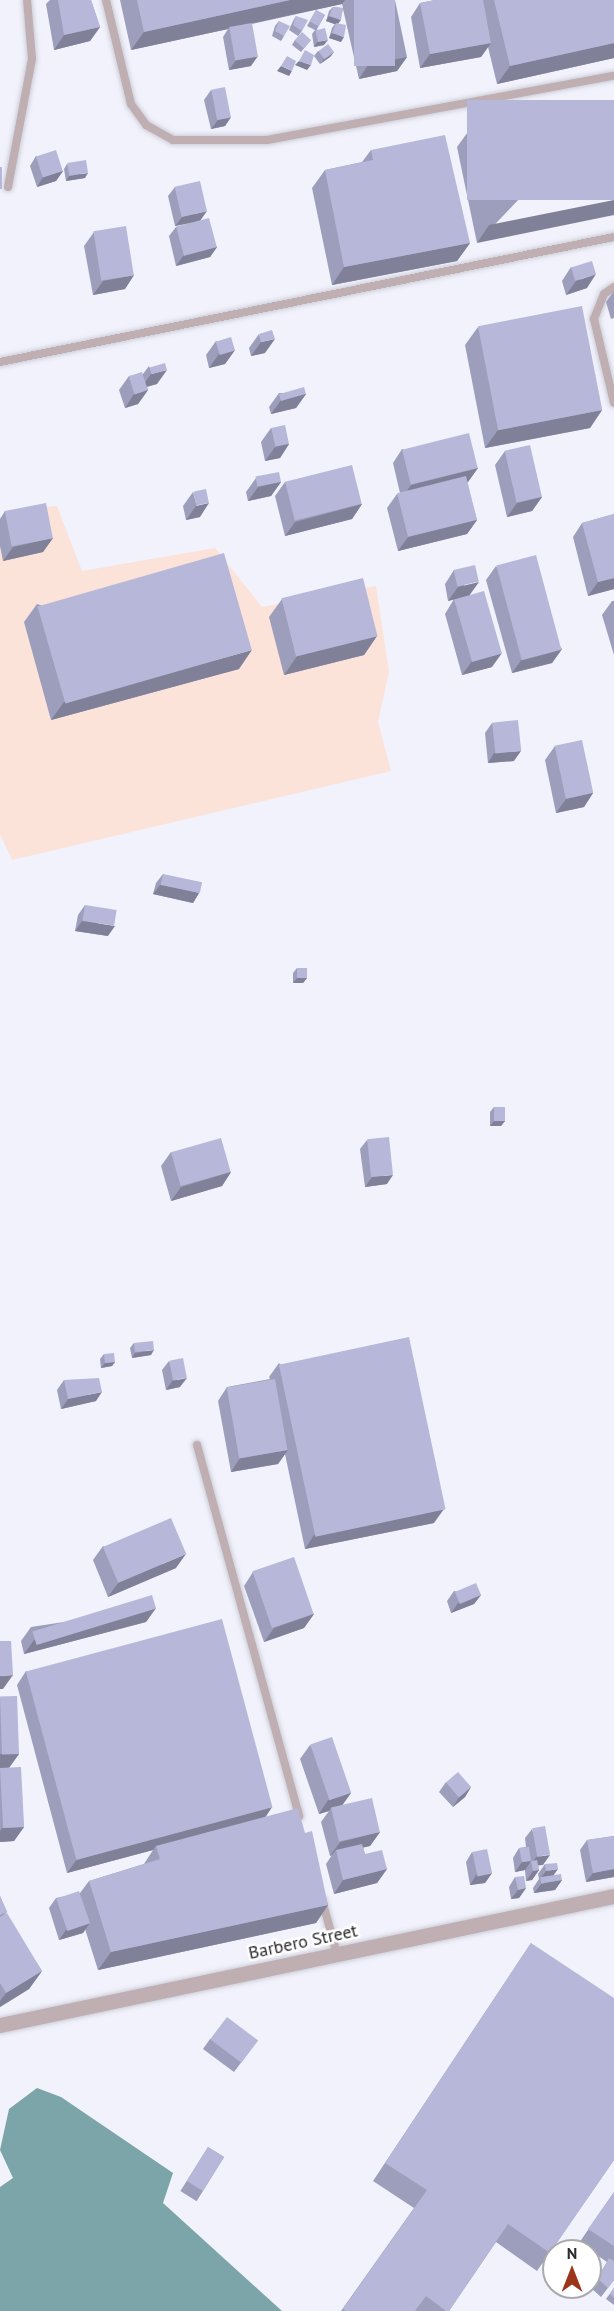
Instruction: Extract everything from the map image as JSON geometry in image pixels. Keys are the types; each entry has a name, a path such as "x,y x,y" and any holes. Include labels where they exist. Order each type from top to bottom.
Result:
{"street":[{"name":"Barbero Street","path":"0,2025 614,1896"}],"lane":[{"path":"8,187 32,59 27,0"},
{"path":"106,0 131,104 146,125 173,140 267,140 614,76"},
{"path":"0,362 614,237"},
{"path":"614,287 604,294 594,319 614,403"},
{"path":"196,1445 303,1830"},
{"path":"318,1887 337,1954"}],"shaded area":[{"path":"57,506 82,571 215,548 262,607 376,586 389,672 378,722 391,771 12,860 0,834 0,522 10,510"},
{"path":"37,2088 61,2097 173,2173 163,2203 282,2311 0,2311 0,2187 13,2178 0,2150 9,2109"}],"building":[{"path":"58,0 91,0 100,27 64,35"},
{"path":"137,0 290,0 144,32"},
{"path":"354,0 395,0 395,66 354,66"},
{"path":"435,0 483,0 491,43 430,54 420,3"},
{"path":"494,0 614,0 614,43 510,66"},
{"path":"333,7 343,8 341,20 329,16"},
{"path":"316,10 325,15 318,26 310,21"},
{"path":"296,16 308,20 302,31 293,25"},
{"path":"279,21 290,26 284,36 275,31"},
{"path":"252,23 258,56 235,60 229,27"},
{"path":"336,23 346,25 344,37 332,33"},
{"path":"325,28 328,40 318,42 315,30"},
{"path":"302,32 311,40 304,48 295,40"},
{"path":"328,44 334,52 324,59 318,51"},
{"path":"305,50 314,55 311,65 299,61"},
{"path":"287,56 296,61 292,71 281,66"},
{"path":"225,87 231,117 217,120 211,90"},
{"path":"467,100 614,100 614,200 467,200"},
{"path":"445,135 470,243 344,267 325,170 373,160 371,150"},
{"path":"56,150 63,171 43,177 36,156"},
{"path":"86,160 88,173 69,176 67,163"},
{"path":"0,167 2,167 2,189 0,189"},
{"path":"200,181 207,211 182,217 175,187"},
{"path":"209,218 217,247 184,256 176,227"},
{"path":"126,226 134,275 101,281 93,231"},
{"path":"592,261 596,274 575,281 571,267"},
{"path":"582,306 602,410 498,430 478,326"},
{"path":"272,330 275,339 261,342 259,334"},
{"path":"231,337 235,350 220,355 216,342"},
{"path":"165,363 167,370 152,374 150,367"},
{"path":"142,372 148,390 135,394 129,376"},
{"path":"304,387 306,394 281,401 279,394"},
{"path":"285,425 289,444 275,446 271,428"},
{"path":"469,433 478,468 411,485 402,450"},
{"path":"530,445 542,497 517,502 505,451"},
{"path":"352,465 362,504 295,521 285,482"},
{"path":"279,472 281,482 257,486 255,477"},
{"path":"466,476 477,520 408,537 397,493"},
{"path":"206,489 209,503 196,505 193,492"},
{"path":"46,503 53,538 12,546 5,511"},
{"path":"614,514 614,578 598,582 582,523"},
{"path":"224,553 252,650 65,704 38,606"},
{"path":"536,555 561,650 522,660 496,566"},
{"path":"475,565 479,582 457,587 454,570"},
{"path":"363,578 378,636 296,657 281,598"},
{"path":"484,591 502,653 472,662 454,600"},
{"path":"518,720 521,751 495,754 492,723"},
{"path":"582,740 593,793 566,799 555,746"},
{"path":"163,874 202,882 200,893 161,885"},
{"path":"85,905 117,910 114,926 82,921"},
{"path":"297,968 307,968 307,978 297,978"},
{"path":"494,1107 505,1107 505,1121 494,1121"},
{"path":"389,1137 393,1175 371,1177 367,1139"},
{"path":"221,1138 231,1172 181,1186 171,1152"},
{"path":"409,1337 446,1509 315,1537 279,1365"},
{"path":"153,1341 154,1350 135,1352 134,1343"},
{"path":"114,1353 115,1362 105,1363 104,1354"},
{"path":"183,1358 187,1378 173,1380 169,1361"},
{"path":"99,1378 102,1392 68,1399 64,1380"},
{"path":"275,1379 288,1450 239,1458 227,1388"},
{"path":"171,1518 186,1554 118,1583 103,1547"},
{"path":"294,1557 314,1614 272,1628 252,1571"},
{"path":"476,1583 481,1595 460,1604 455,1592"},
{"path":"152,1595 156,1608 37,1645 32,1632"},
{"path":"222,1619 272,1807 76,1860 26,1672"},
{"path":"0,1641 11,1641 13,1675 0,1676"},
{"path":"17,1696 19,1754 2,1755 0,1697"},
{"path":"332,1737 351,1793 329,1800 310,1744"},
{"path":"21,1767 24,1827 3,1828 0,1768"},
{"path":"458,1772 471,1787 459,1798 446,1782"},
{"path":"372,1798 380,1832 339,1842 331,1807"},
{"path":"298,1808 305,1833 312,1831 328,1905 111,1952 89,1881 160,1859 156,1846"},
{"path":"545,1826 550,1855 537,1857 532,1828"},
{"path":"614,1836 614,1869 593,1873 587,1840"},
{"path":"362,1844 365,1854 382,1850 387,1869 343,1880 336,1850"},
{"path":"529,1847 531,1861 522,1862 519,1848"},
{"path":"487,1849 492,1873 478,1877 472,1852"},
{"path":"537,1860 539,1870 533,1871 531,1861"},
{"path":"557,1863 558,1869 546,1871 545,1864"},
{"path":"561,1874 562,1880 541,1883 540,1877"},
{"path":"524,1876 526,1888 518,1890 515,1877"},
{"path":"79,1891 90,1923 67,1931 56,1899"},
{"path":"0,1896 7,1912 0,1915"},
{"path":"7,1913 42,1971 6,1993 0,1983 0,1917"},
{"path":"531,1943 614,1998 614,2160 560,2239 542,2239 542,2247 508,2224 449,2311 426,2296 415,2311 346,2311 343,2309 427,2190 385,2163"},
{"path":"227,2017 258,2040 241,2063 210,2039"},
{"path":"208,2147 224,2157 203,2191 187,2181"},
{"path":"614,2192 614,2246 588,2229"},
{"path":"609,2258 614,2261 614,2280 608,2288 602,2283 602,2271"}]}
